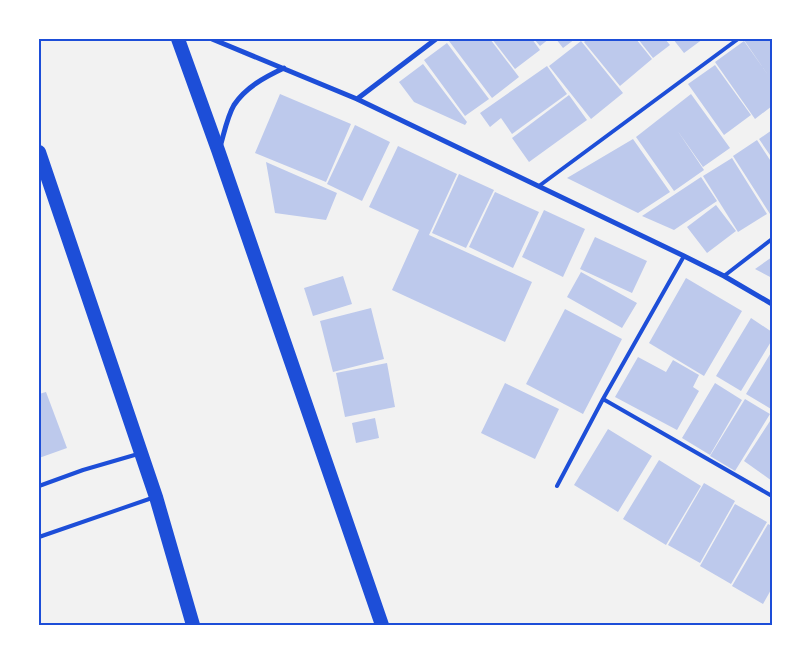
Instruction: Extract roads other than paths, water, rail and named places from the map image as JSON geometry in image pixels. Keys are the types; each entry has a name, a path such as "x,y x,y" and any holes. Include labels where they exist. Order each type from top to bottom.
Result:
{"highway":[{"path":"178,39 382,625"},
{"path":"39,152 156,497 193,625"}],"street":[{"path":"212,39 357,99 684,256 724,276 772,304"},
{"path":"357,99 436,39"},
{"path":"218,150 233,106 253,85 264,77 284,68"}],"lane":[{"path":"540,186 738,39"},
{"path":"724,276 772,239"},
{"path":"557,486 603,399 684,256"},
{"path":"603,399 772,496"},
{"path":"39,486 83,470 140,453"},
{"path":"39,537 156,497"}]}
